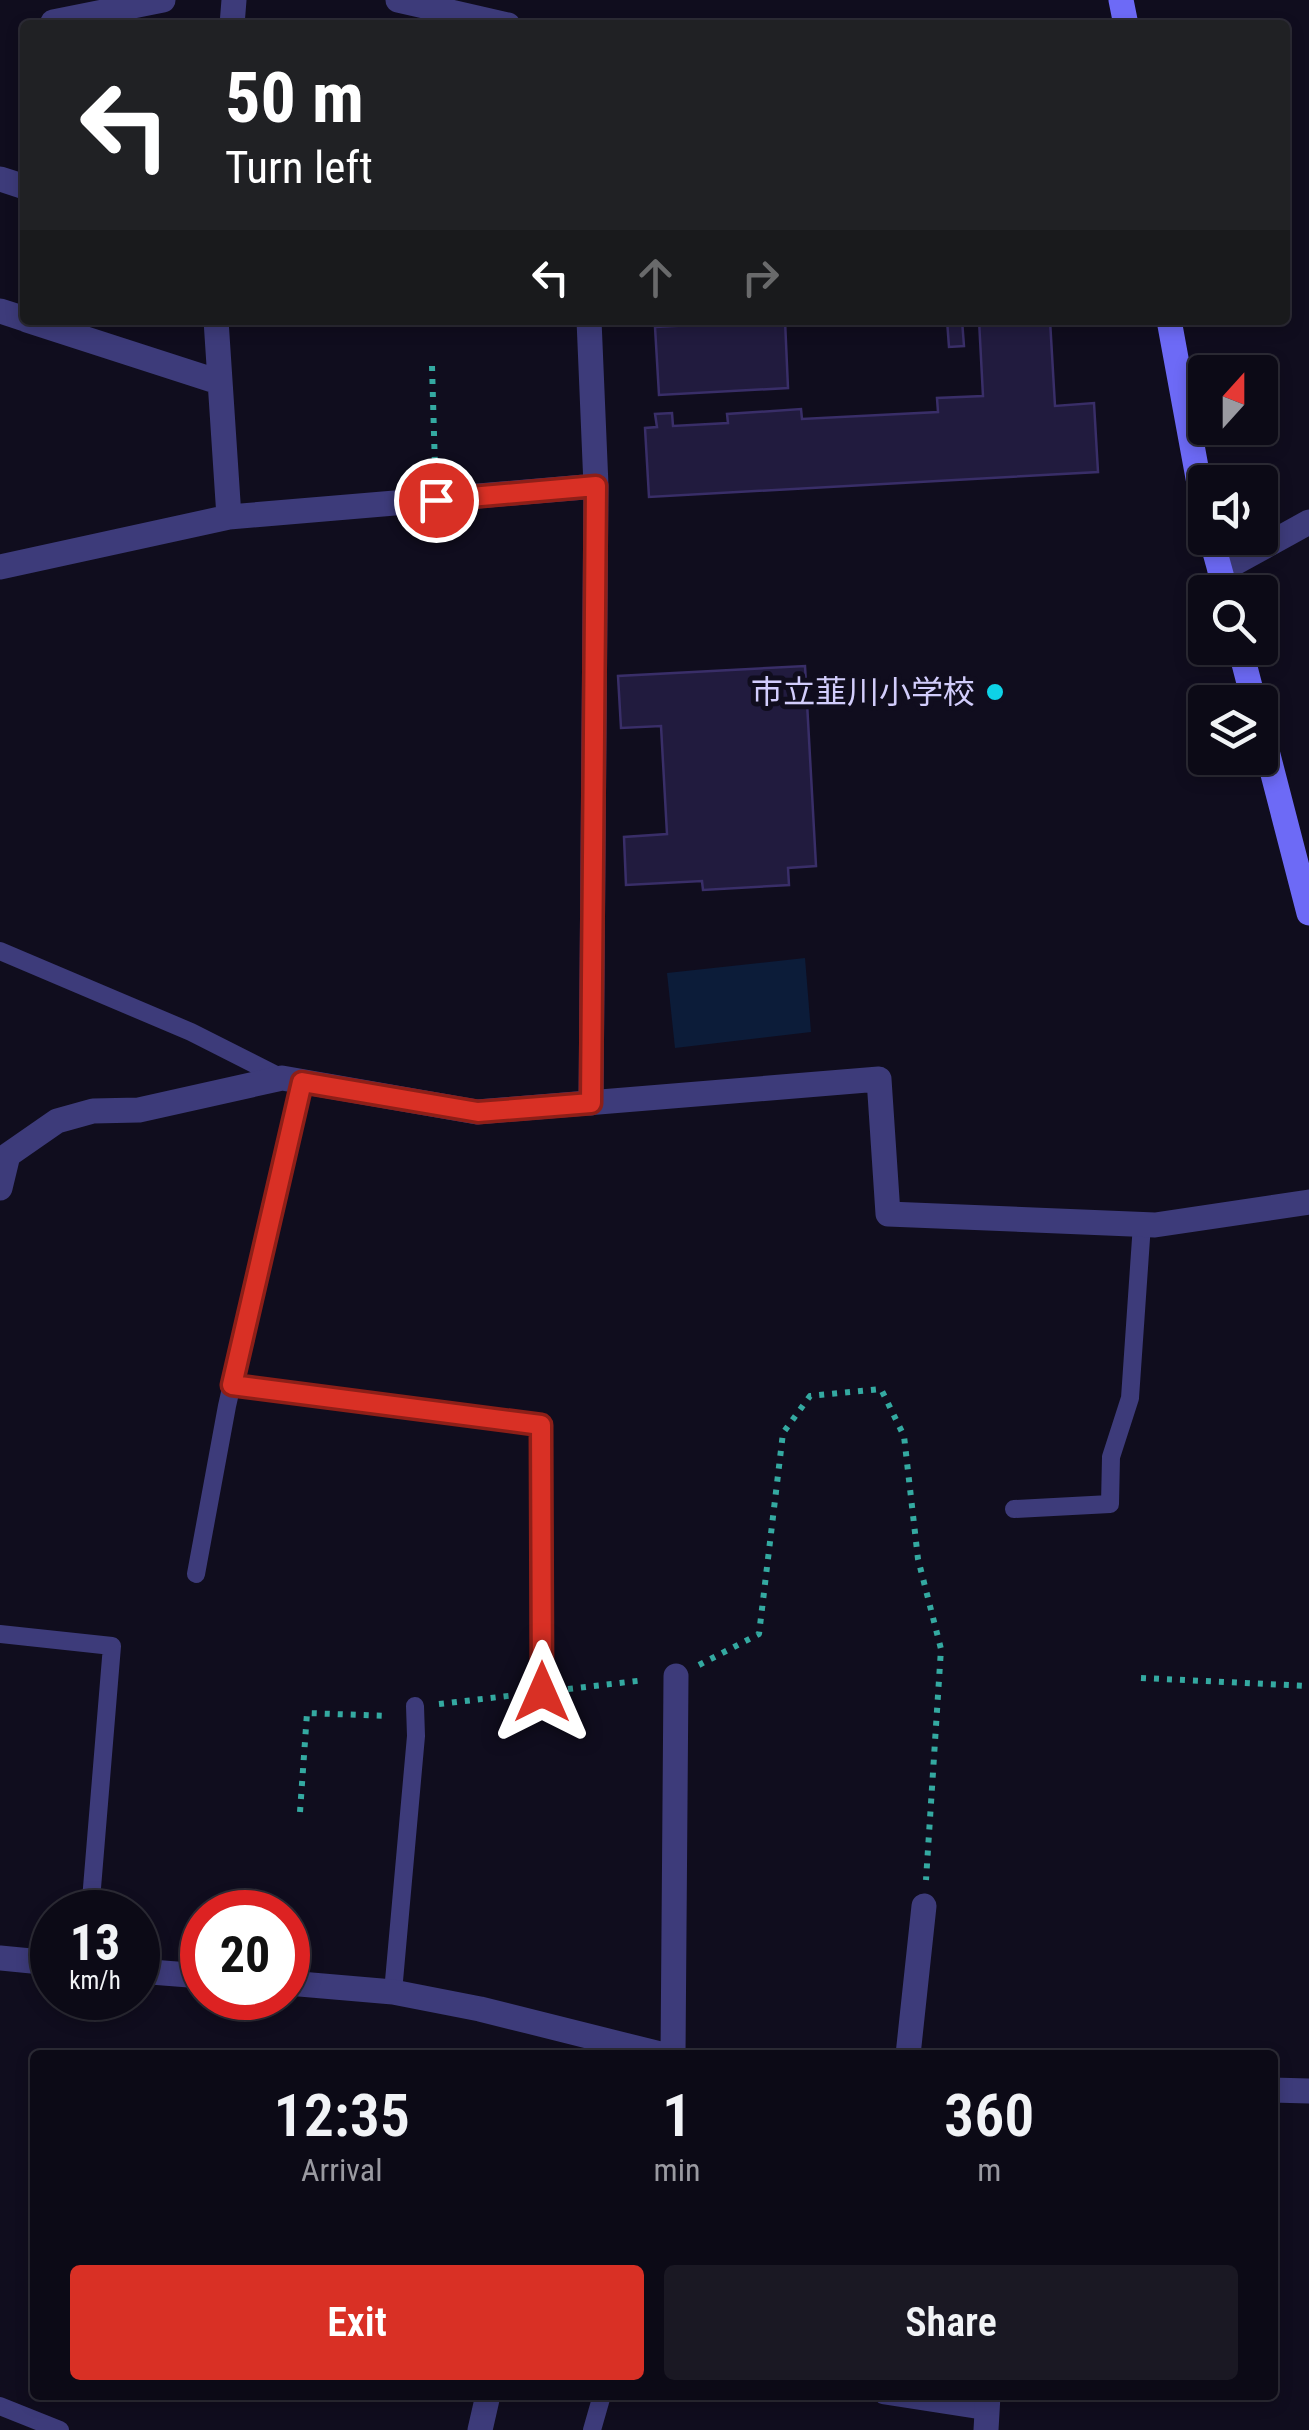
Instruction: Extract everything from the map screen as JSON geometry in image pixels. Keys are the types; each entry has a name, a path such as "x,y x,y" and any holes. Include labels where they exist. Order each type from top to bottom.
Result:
{"street":[{"path":"63,20 163,0"},
{"path":"398,0 486,20"},
{"path":"42,325 219,382"},
{"path":"216,325 229,517"},
{"path":"590,325 596,486 591,1103"},
{"path":"1171,325 1196,465"},
{"path":"0,568 229,517 596,486"},
{"path":"1233,575 1309,522"},
{"path":"1273,775 1309,913"},
{"path":"0,1188 8,1154 57,1120 94,1111 139,1110 292,1080 478,1112 878,1079 888,1214 1142,1224 1309,1202"},
{"path":"673,2050 676,1676"},
{"path":"909,2050 924,1906"},
{"path":"0,1958 30,1961"},
{"path":"310,1985 393,1992 480,2008 589,2046 622,2050"},
{"path":"1278,2090 1309,2090"},
{"path":"480,2430 487,2400"}],"lane":[{"path":"0,952 191,1032 292,1080 196,1574"},
{"path":"1014,1509 1110,1504 1111,1458 1130,1398 1142,1224"},
{"path":"232,1385 541,1425 542,1692"},
{"path":"0,1634 112,1646 92,1890"},
{"path":"393,1992 416,1736 415,1706"},
{"path":"592,2430 601,2400"},
{"path":"914,2400 987,2412"},
{"path":"0,2406 60,2430"}],"path":[{"path":"432,366 436,500"},
{"path":"300,1812 307,1713 392,1716 415,1706 676,1676 759,1634 783,1433 810,1396 881,1388 904,1436 918,1559 941,1649 924,1906"},
{"path":"1141,1678 1309,1686"}],"water":[{"path":"805,958 811,1032 675,1048 667,973"}],"building":[{"path":"785,325 788,388 659,395 655,327"},
{"path":"947,325 962,325 964,346 949,347"},
{"path":"979,325 1050,325 1055,406 1094,403 1098,472 649,497 645,428 657,427 655,414 672,413 673,426 728,423 727,414 801,409 802,419 938,412 937,398 983,396"},
{"path":"805,666 816,866 788,868 789,885 703,890 702,881 626,885 624,837 667,834 661,726 621,728 618,676"}],"place":[{"name":"市立韮川小学校","path":"995,692"}],"route":[{"path":"436,500 596,486 591,1103 478,1112 302,1082 232,1385 541,1425 542,1692"}]}
